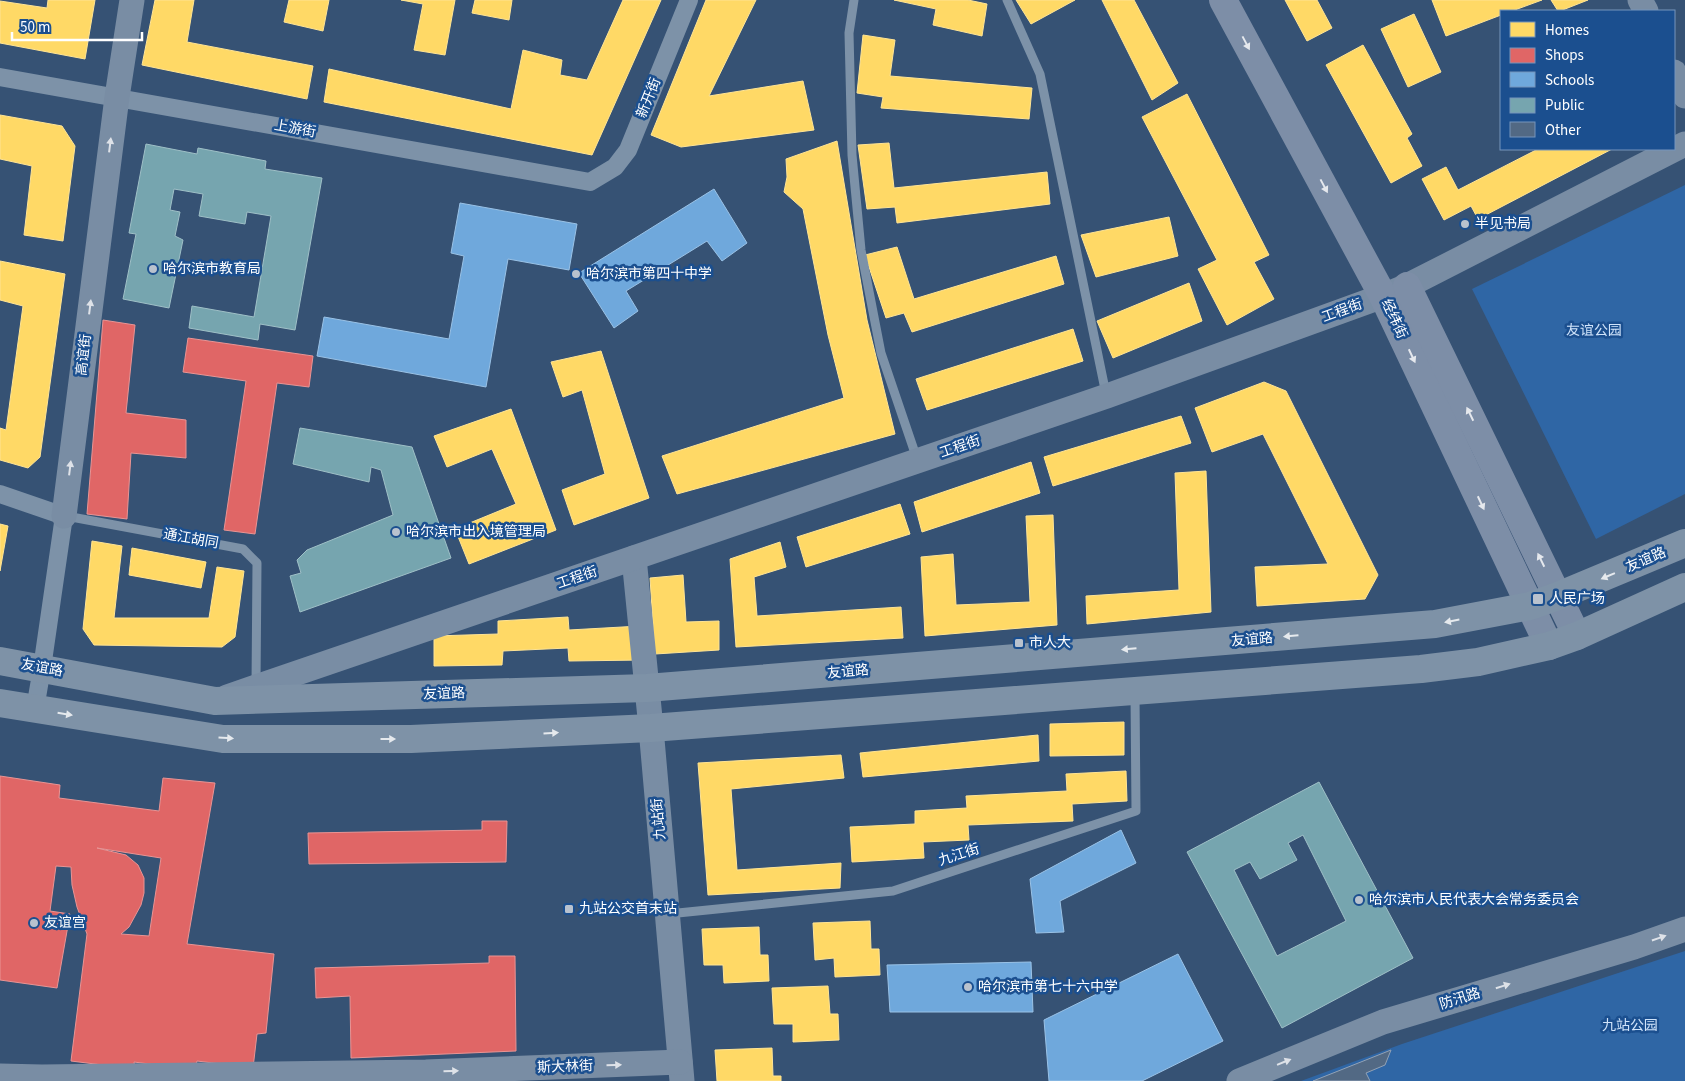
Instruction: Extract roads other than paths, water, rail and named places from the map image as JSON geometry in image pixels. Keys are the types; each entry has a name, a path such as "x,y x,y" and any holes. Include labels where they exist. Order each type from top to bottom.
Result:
{"highway":[{"name":"友谊路","path":"0,661 215,701 647,688 1435,624 1530,606 1685,544"},
{"path":"0,703 223,739 411,739 652,728 1134,692 1421,669 1478,662 1549,646 1577,636 1685,587"}],"main road":[{"name":"经纬街","path":"1223,0 1395,291 1558,596 1577,636"},
{"name":"经纬街","path":"1395,291 1530,606 1549,646"}],"street":[{"name":"高谊街","path":"35,709 64,516 117,97 132,0"},
{"name":"新开街","path":"590,182 614,167 628,150 689,0"},
{"path":"1675,74 1685,96"},
{"name":"上游街","path":"0,77 590,182"},
{"name":"工程街","path":"215,701 1107,396 1395,291 1673,150"},
{"name":"通江胡同","path":"0,494 64,516"},
{"name":"九站街","path":"634,558 652,728 681,1072"},
{"name":"防汛路","path":"1239,1081 1382,1022 1634,947 1685,929"},
{"path":"556,1067 577,1081"},
{"name":"斯大林街","path":"0,1076 426,1072 556,1067 681,1072"}],"lane":[{"path":"854,0 849,34 852,155 862,250 882,353 918,461"},
{"path":"1007,0 1040,74 1107,396"},
{"name":"通江胡同","path":"64,516 243,549 257,562 256,687"},
{"name":"九江街","path":"667,914 893,891 1136,811 1134,692"}],"place":[{"name":"半见书局","path":"1465,224"},
{"name":"哈尔滨市教育局","path":"153,269"},
{"name":"哈尔滨市第四十中学","path":"576,274"},
{"name":"哈尔滨市出入境管理局","path":"396,532"},
{"name":"人民广场","path":"1538,599"},
{"name":"市人大","path":"1019,643"},
{"name":"哈尔滨市人民代表大会常务委员会","path":"1359,900"},
{"name":"九站公交首末站","path":"569,909"},
{"name":"友谊宫","path":"34,923"},
{"name":"哈尔滨市第七十六中学","path":"968,987"}],"park label":[{"name":"友谊公园","path":"1594,331"},
{"name":"九站公园","path":"1630,1026"}]}
